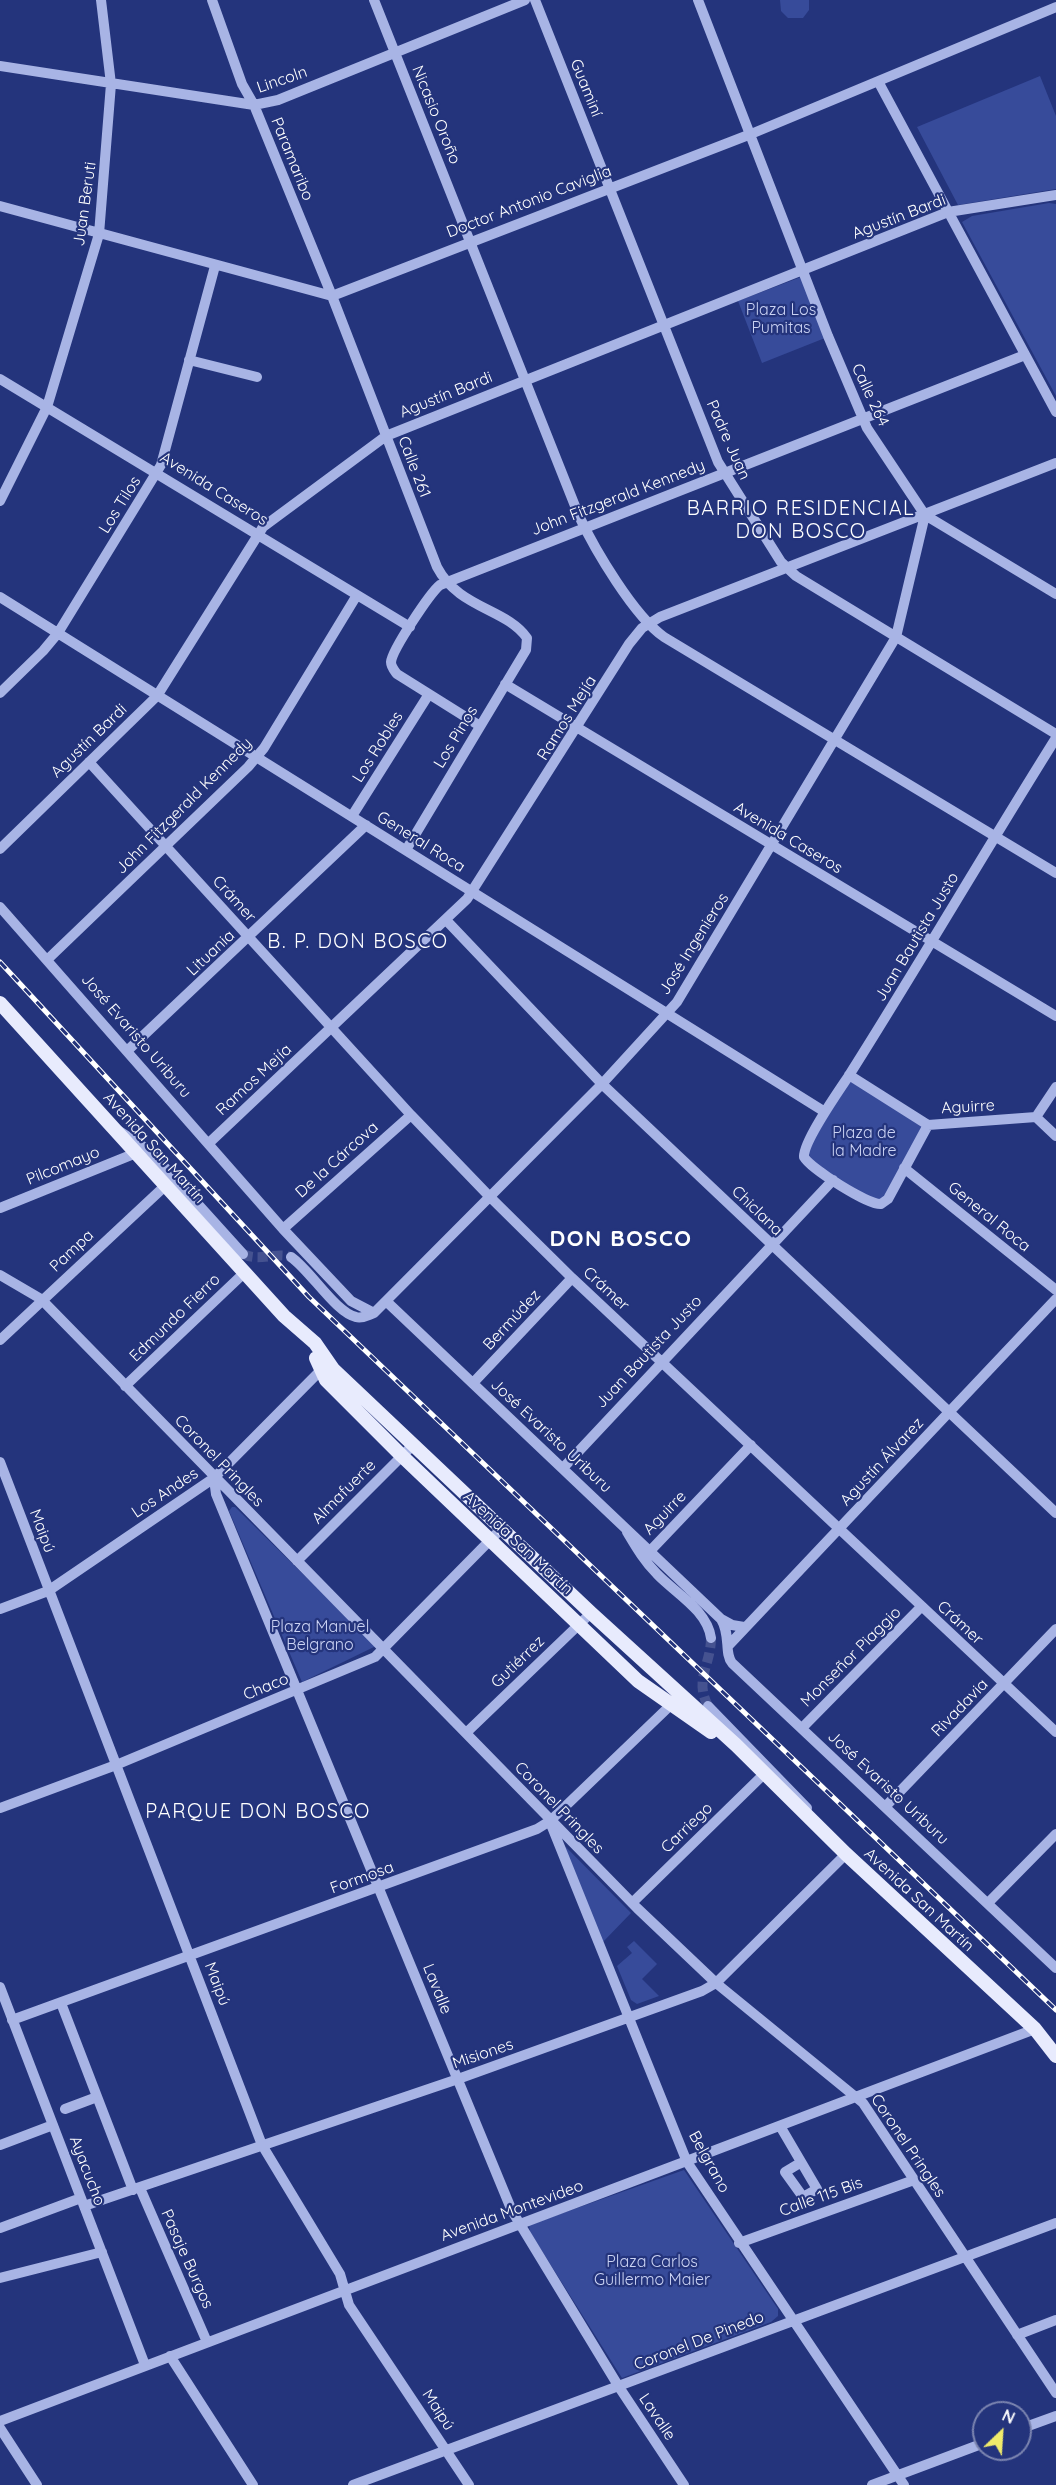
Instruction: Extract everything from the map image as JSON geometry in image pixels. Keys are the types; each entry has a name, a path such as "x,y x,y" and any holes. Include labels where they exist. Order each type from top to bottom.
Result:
{"main road":[{"name":"Avenida San Martín","path":"0,1003 284,1316 315,1343 333,1369 591,1613 677,1700 760,1772 1035,2029 1056,2056"},
{"name":"Avenida San Martín","path":"284,1316 291,1330 323,1368 324,1377 330,1385 402,1456 638,1681 677,1700"},
{"path":"330,1385 344,1388 379,1422 385,1418"}],"street":[{"name":"Juan Beruti","path":"0,501 47,407 99,234 111,84 101,0"},
{"name":"Paramaribo","path":"212,0 242,84 254,105 332,296"},
{"name":"Nicasio Oroño","path":"374,0 584,527 648,624 664,637 1056,873"},
{"name":"Lincoln","path":"0,66 254,105 278,100 525,0"},
{"name":"Guaminí","path":"535,0 610,187"},
{"name":"Calle 264","path":"698,0 862,418 925,515 1056,594"},
{"name":"Doctor Antonio Caviglia","path":"332,296 751,134 1056,7"},
{"path":"879,82 1056,412"},
{"name":"Padre Juan","path":"610,187 723,473 787,570 1056,736"},
{"name":"Agustín Bardi","path":"0,849 157,696 258,534 269,522 386,436 948,212 1056,195"},
{"path":"0,206 215,267 332,296"},
{"name":"Los Tilos","path":"0,693 44,651 58,633 157,472 215,267"},
{"name":"Calle 261","path":"332,296 437,567 445,581"},
{"name":"John Fitzgerald Kennedy","path":"429,694 397,674 391,659 430,594 445,581 1025,355"},
{"path":"189,360 256,377"},
{"name":"Avenida Caseros","path":"0,379 410,627"},
{"name":"Ramos Mejía","path":"209,1143 473,892 578,729 629,644 648,624 660,617 787,570 1056,463"},
{"name":"José Ingenieros","path":"374,1312 602,1084 667,1014 772,845 896,637 925,515"},
{"name":"Los Pinos","path":"406,850 526,650 527,638 518,629 459,594 445,581"},
{"name":"John Fitzgerald Kennedy","path":"48,959 167,847 256,757 357,595"},
{"name":"General Roca","path":"0,597 825,1112"},
{"name":"Avenida Caseros","path":"505,684 1056,1016"},
{"path":"429,694 480,726"},
{"name":"Los Robles","path":"352,816 429,694"},
{"name":"Juan Bautista Justo","path":"563,1467 833,1180 806,1161 803,1152 825,1112 932,943 1056,736"},
{"name":"Crámer","path":"89,762 411,1115 489,1196 572,1278 1056,1732"},
{"name":"Lituania","path":"128,1051 366,825"},
{"name":"José Evaristo Uriburu","path":"0,907 283,1229 351,1301 374,1312"},
{"name":"Chiclana","path":"446,920 602,1084 1056,1514"},
{"path":"849,1075 928,1125"},
{"path":"1056,1087 1036,1118 1056,1136"},
{"name":"De la Cárcova","path":"283,1229 411,1115"},
{"name":"Aguirre","path":"833,1180 876,1204 888,1199 928,1125 1036,1118"},
{"path":"114,1128 150,1151 243,1254"},
{"name":"Pilcomayo","path":"0,1208 136,1153"},
{"name":"General Roca","path":"904,1168 1056,1290"},
{"name":"Pampa","path":"0,1340 41,1299 165,1186"},
{"path":"291,1257 306,1268 348,1314 363,1318 374,1312"},
{"name":"Edmundo Fierro","path":"125,1386 245,1272"},
{"name":"Coronel Pringles","path":"0,1275 41,1299 632,1903 716,1983 857,2097 1056,2393"},
{"name":"Bermúdez","path":"473,1383 572,1278"},
{"name":"Agustín Álvarez","path":"729,1644 1056,1299"},
{"name":"José Evaristo Uriburu","path":"386,1301 651,1550 721,1619 732,1625 744,1627"},
{"name":"Los Andes","path":"0,1610 48,1591 214,1478 323,1368"},
{"name":"Almafuerte","path":"297,1561 413,1445"},
{"name":"Aguirre","path":"651,1550 751,1445"},
{"name":"Maipú","path":"0,1462 262,2145 340,2274 349,2305 469,2485"},
{"name":"Lavalle","path":"214,1478 216,1494 520,2224 619,2387 684,2485"},
{"path":"621,1522 641,1556 703,1618 711,1638"},
{"name":"Chaco","path":"0,1808 116,1765 375,1657 502,1528"},
{"name":"Monseñor Piaggio","path":"803,1727 921,1607"},
{"name":"Gutiérrez","path":"466,1733 591,1613"},
{"name":"José Evaristo Uriburu","path":"721,1619 728,1632 728,1653 732,1663 803,1727 1056,1968"},
{"name":"Rivadavia","path":"885,1807 1056,1629"},
{"name":"Formosa","path":"12,2020 537,1829 550,1821 677,1700"},
{"path":"708,1706 793,1790 831,1839"},
{"name":"Carriego","path":"632,1903 760,1772"},
{"name":"Belgrano","path":"550,1821 627,2019 687,2162 901,2480"},
{"path":"988,1903 1056,1834"},
{"name":"Misiones","path":"0,2228 83,2202 136,2189 458,2079 702,1991 716,1983 846,1854"},
{"name":"Ayacucho","path":"0,1987 145,2365"},
{"name":"Pasaje Burgos","path":"62,2003 97,2097 136,2189 207,2342"},
{"name":"Avenida Montevideo","path":"0,2421 1035,2029"},
{"path":"65,2109 97,2097"},
{"path":"0,2145 53,2125"},
{"path":"780,2127 800,2163"},
{"name":"Calle 115 Bis","path":"739,2242 914,2180"},
{"name":"Coronel De Pinedo","path":"353,2485 1056,2223"},
{"path":"0,2278 102,2252"},
{"path":"1017,2336 1056,2320"},
{"path":"170,2356 253,2485"},
{"path":"1032,2425 1056,2416"},
{"path":"0,2428 37,2485"},
{"path":"872,2485 901,2480 972,2448"}],"green space":[{"path":"780,0 809,0 809,10 803,18 788,18 781,11"},
{"path":"1040,76 1056,116 1056,189 958,205 917,127"},
{"path":"1049,203 1056,204 1056,396 962,222 972,216"},
{"name":"Plaza Los Pumitas","path":"801,277 825,338 762,363 738,301"},
{"name":"Plaza de la Madre","path":"849,1075 928,1125 881,1204 812,1166 807,1145"},
{"name":"Plaza Manuel Belgrano","path":"235,1507 376,1646 302,1682 229,1511"},
{"path":"559,1840 631,1913 602,1943"},
{"path":"634,1941 657,1964 642,1979 659,1996 637,2004 631,2000 617,1966 632,1953 627,1947"},
{"name":"Plaza Carlos Guillermo Maier","path":"684,2170 778,2309 778,2316 771,2322 622,2378 530,2232 529,2225"}],"tunnel":[{"path":"243,1254 255,1257 291,1257"},
{"path":"708,1706 704,1696 703,1680 711,1638"}],"railway":[{"path":"0,962 309,1297 1056,2010"}],"district":[{"name":"BARRIO RESIDENCIAL DON BOSCO","path":"801,520"},
{"name":"B. P. DON BOSCO","path":"358,942"},
{"name":"DON BOSCO","path":"621,1239"},
{"name":"PARQUE DON BOSCO","path":"258,1812"}]}
